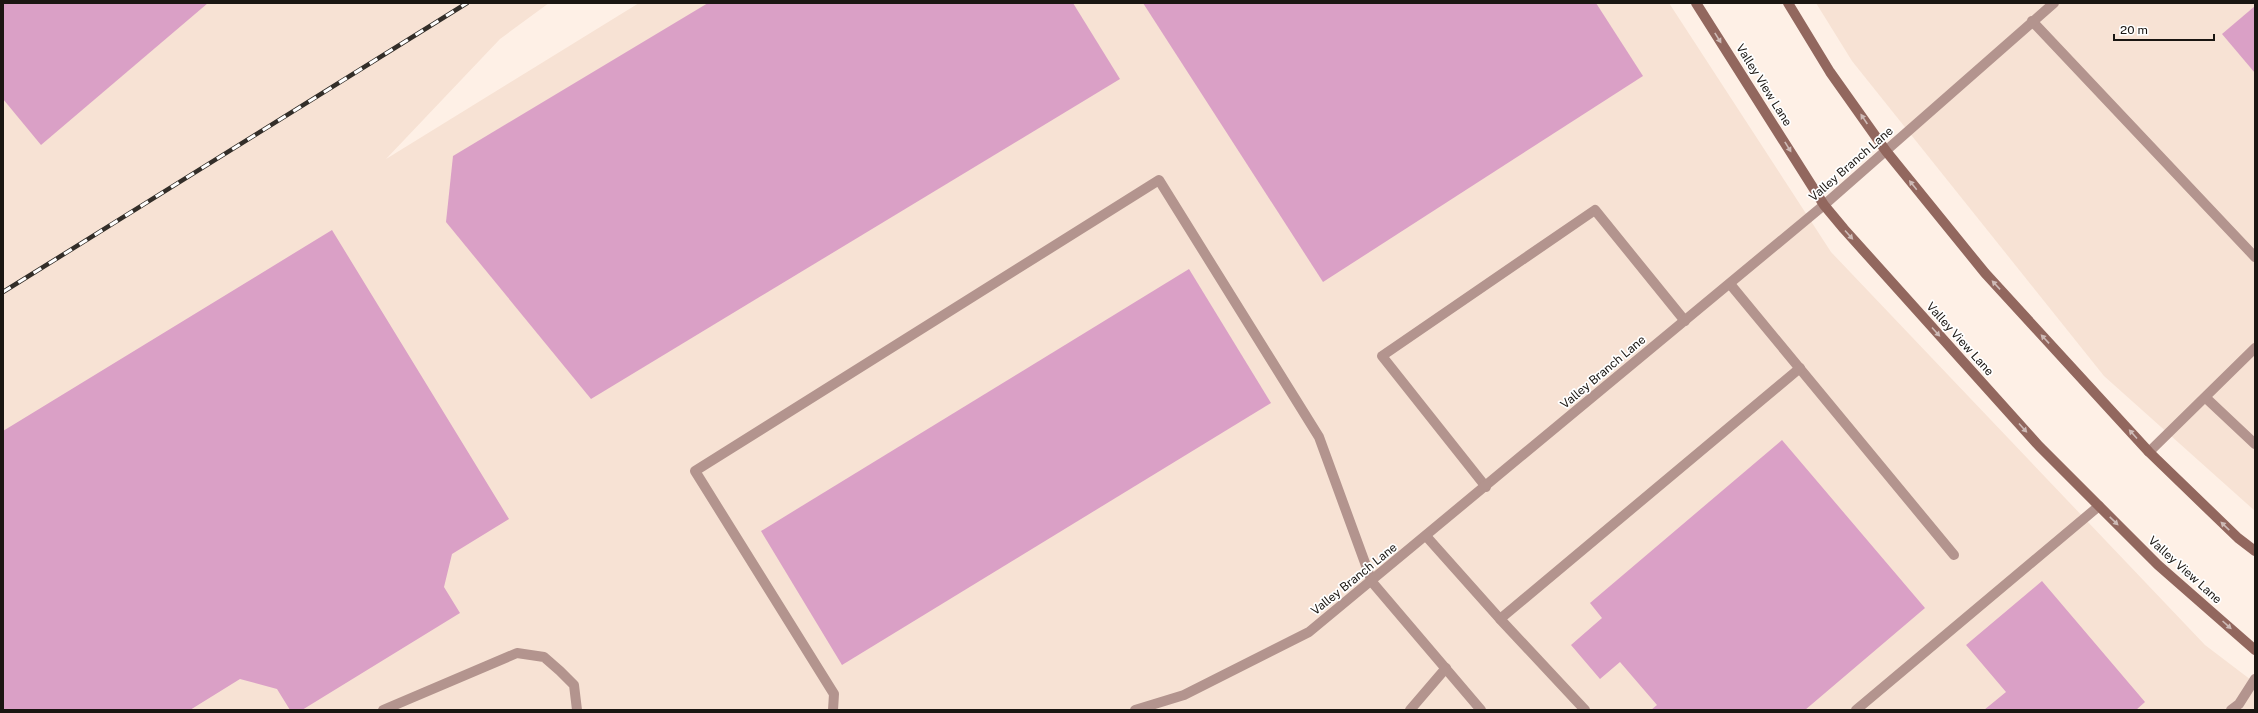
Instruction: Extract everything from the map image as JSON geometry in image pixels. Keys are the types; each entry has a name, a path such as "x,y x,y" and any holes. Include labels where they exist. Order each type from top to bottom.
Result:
{"main road":[{"name":"Valley View Lane","path":"1696,3 1824,205 2039,446 2158,565 2255,650"},
{"path":"1788,3 1830,72 1886,151 1985,273 2150,452 2238,538 2255,551"}],"street":[{"name":"Valley Branch Lane","path":"1135,710 1184,694 1309,632 1372,582 1824,205 2054,3"},
{"path":"2032,21 2255,257"},
{"path":"833,710 834,694 695,471 1159,180 1319,437 1372,582 1481,710"},
{"path":"1486,487 1382,356 1595,210 1685,321"},
{"path":"1730,284 1954,555"},
{"path":"2150,452 2255,348"},
{"path":"1500,619 1800,368"},
{"path":"2206,398 2255,444"},
{"path":"1856,710 2099,506"},
{"path":"1426,536 1500,619 1585,710"},
{"path":"383,710 517,652 544,657 560,671 574,685 577,710"},
{"path":"1410,710 1446,668"},
{"path":"2231,710 2239,704 2255,679"}],"shaded area":[{"path":"3,3 549,3 500,39 386,159 639,3 1669,3 1831,252 2205,645 2255,683 2255,710 3,710"},
{"path":"1816,3 2255,3 2255,511 2104,376 1852,61"}],"building":[{"path":"3,3 208,3 41,145 3,99"},
{"path":"708,3 1073,3 1120,79 591,399 446,222 453,156"},
{"path":"1143,3 1596,3 1643,76 1323,282"},
{"path":"2255,6 2255,73 2222,34"},
{"path":"332,230 509,519 452,554 444,587 460,613 302,710 290,710 277,689 240,679 190,710 3,710 3,431"},
{"path":"1189,269 1271,403 842,665 761,531"},
{"path":"1782,440 1925,608 1805,710 1651,710 1657,705 1620,662 1600,679 1571,645 1602,618 1590,603"},
{"path":"2042,581 2145,702 2136,710 1984,710 2006,692 1966,645"}],"railway":[{"path":"3,292 467,3"}]}
